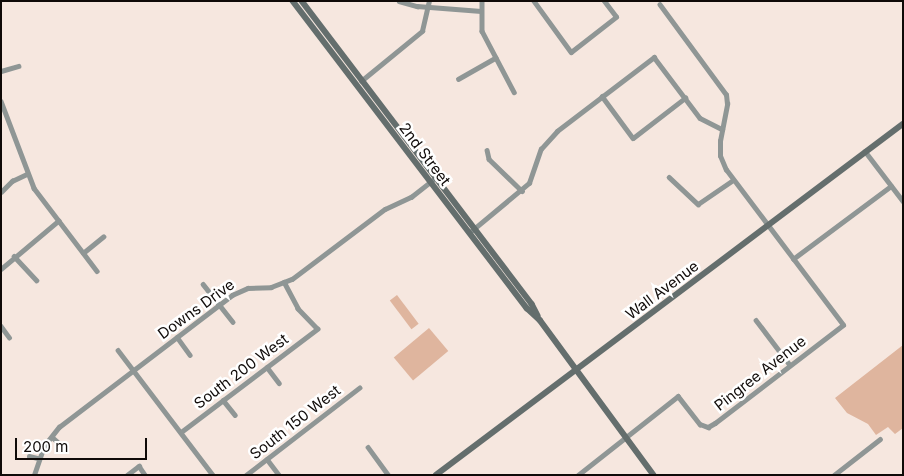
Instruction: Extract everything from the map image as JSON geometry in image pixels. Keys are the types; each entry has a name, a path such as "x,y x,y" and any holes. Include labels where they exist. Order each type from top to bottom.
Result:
{"main road":[{"name":"2nd Street","path":"292,1 527,308 540,320"},
{"name":"2nd Street","path":"302,1 532,304 540,320 654,475"},
{"name":"Wall Avenue","path":"436,475 903,124"}],"street":[{"path":"399,1 481,11"},
{"path":"482,1 482,31 514,92"},
{"path":"534,1 571,52 616,17 604,1"},
{"path":"356,85 413,41 422,31 429,4"},
{"path":"660,5 722,87 727,104 722,129 720,156 734,180 793,259 891,186"},
{"path":"469,233 522,191 529,183 548,139 654,57 700,118 722,129"},
{"path":"458,79 496,58"},
{"path":"1,71 18,66"},
{"path":"602,96 633,138 685,98"},
{"path":"1,101 27,174 58,221 97,271"},
{"path":"486,150 489,159 522,191"},
{"path":"865,151 903,201"},
{"path":"1,192 12,181 27,174"},
{"path":"669,177 698,204 734,180"},
{"name":"Downs Drive","path":"34,475 38,458 59,427 219,305 248,288 284,283 385,209 411,197 436,178"},
{"path":"1,269 14,256 58,221"},
{"path":"83,253 103,238"},
{"path":"14,256 36,280"},
{"name":"Pingree Avenue","path":"578,475 678,396 700,424 708,427 843,325 793,259"},
{"name":"South 200 West","path":"181,432 316,329 298,310 284,283"},
{"path":"203,284 233,322"},
{"path":"756,320 790,365"},
{"path":"1,326 9,336"},
{"path":"177,337 190,354"},
{"path":"118,350 213,475"},
{"path":"267,367 279,383"},
{"name":"South 150 West","path":"246,475 359,388"},
{"path":"223,400 234,415"},
{"path":"52,437 66,449"},
{"path":"834,475 880,439"},
{"path":"368,447 388,475"},
{"path":"29,456 38,458"},
{"path":"267,459 279,475"},
{"path":"127,475 139,466 145,475"}],"shaded area":[{"path":"397,295 419,324 411,329 390,300"},
{"path":"429,328 448,351 413,381 394,358"},
{"path":"903,345 903,428 895,434 888,427 876,435 868,424 847,413 835,398"}]}
